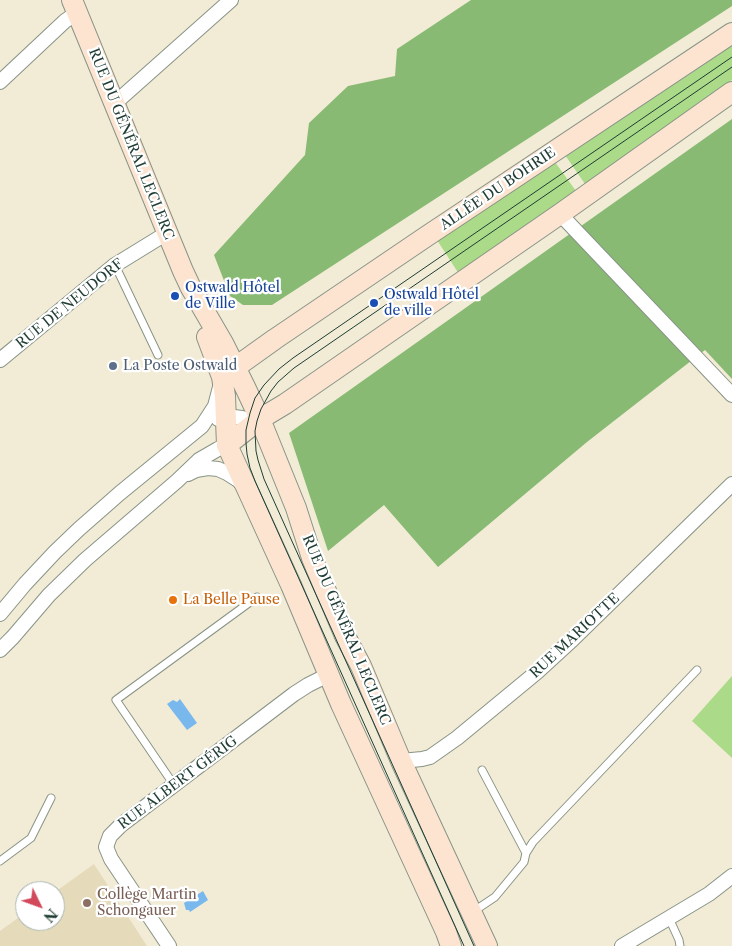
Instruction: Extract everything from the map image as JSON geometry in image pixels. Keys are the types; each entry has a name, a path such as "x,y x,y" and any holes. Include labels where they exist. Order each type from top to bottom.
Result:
{"main road":[{"name":"RUE DU GÉNÉRAL LECLERC","path":"75,6 191,288 211,348 233,375"},
{"name":"ALLÉE DU BOHRIE","path":"219,336 226,346 233,351 253,352 265,346 732,33"},
{"path":"270,445 270,420 278,409 560,214 732,92"},
{"name":"RUE DU GÉNÉRAL LECLERC","path":"191,288 219,336 233,375 244,419"},
{"name":"ALLÉE DU BOHRIE","path":"233,375 265,346"},
{"name":"RUE DU GÉNÉRAL LECLERC","path":"233,375 225,396 244,419 270,445 296,508 312,558 361,666 401,761 487,946"},
{"path":"224,444 244,419 285,404"},
{"name":"RUE DU GÉNÉRAL LECLERC","path":"244,419 224,444 291,585 328,676 451,946"}],"street":[{"path":"114,104 231,0"},
{"path":"0,82 65,21 75,6"},
{"path":"560,214 732,395"},
{"name":"RUE DE NEUDORF","path":"0,360 115,265 167,233"},
{"path":"202,426 233,375"},
{"path":"0,614 43,565 79,529 202,426 210,422 244,419"},
{"path":"0,650 62,581 199,460 224,444"},
{"path":"177,481 196,470 208,468 218,469 227,473 245,487"},
{"name":"RUE MARIOTTE","path":"401,761 422,760 430,757 506,698 573,639 732,484"},
{"name":"RUE ALBERT GÉRIG","path":"169,946 111,859 106,847 110,836 115,830 294,694 328,676"},
{"path":"622,946 709,894 732,876"}],"lane":[{"path":"115,265 158,355"},
{"path":"174,785 116,700 257,597"},
{"path":"471,912 495,897 524,862 532,842 697,670"},
{"path":"482,770 526,853"},
{"path":"0,861 31,838 51,798"},
{"path":"669,918 680,946"}],"shaded area":[{"name":"Collège Martin Schongauer","path":"94,864 147,946 0,946 0,931 15,920 15,931 65,931 65,885"}],"green space":[{"path":"471,0 732,0 732,6 272,305 243,305 230,296 214,255 305,155 309,123 348,86 395,76 397,49"},
{"path":"732,45 732,80 585,184 565,155"},
{"path":"732,119 732,379 705,350 587,442 438,567 384,505 328,551 289,433"},
{"path":"555,162 576,191 459,274 437,240"},
{"path":"732,676 732,758 692,721"}],"water":[{"path":"180,699 197,723 187,730 167,704 173,700 177,702"},
{"path":"203,891 208,900 190,912 186,910 184,903"}],"tram line":[{"path":"464,946 255,481 250,468 246,443 246,430 250,413 255,398 264,385 293,358 732,57"},
{"path":"474,946 264,479 256,451 255,431 257,421 271,391 294,368 732,67"}],"place":[{"name":"Ostwald Hôtel de Ville","path":"175,296"},
{"name":"Ostwald Hôtel de ville","path":"374,303"},
{"name":"La Poste Ostwald","path":"113,366"},
{"name":"La Belle Pause","path":"173,600"},
{"name":"Collège Martin Schongauer","path":"87,903"}]}
